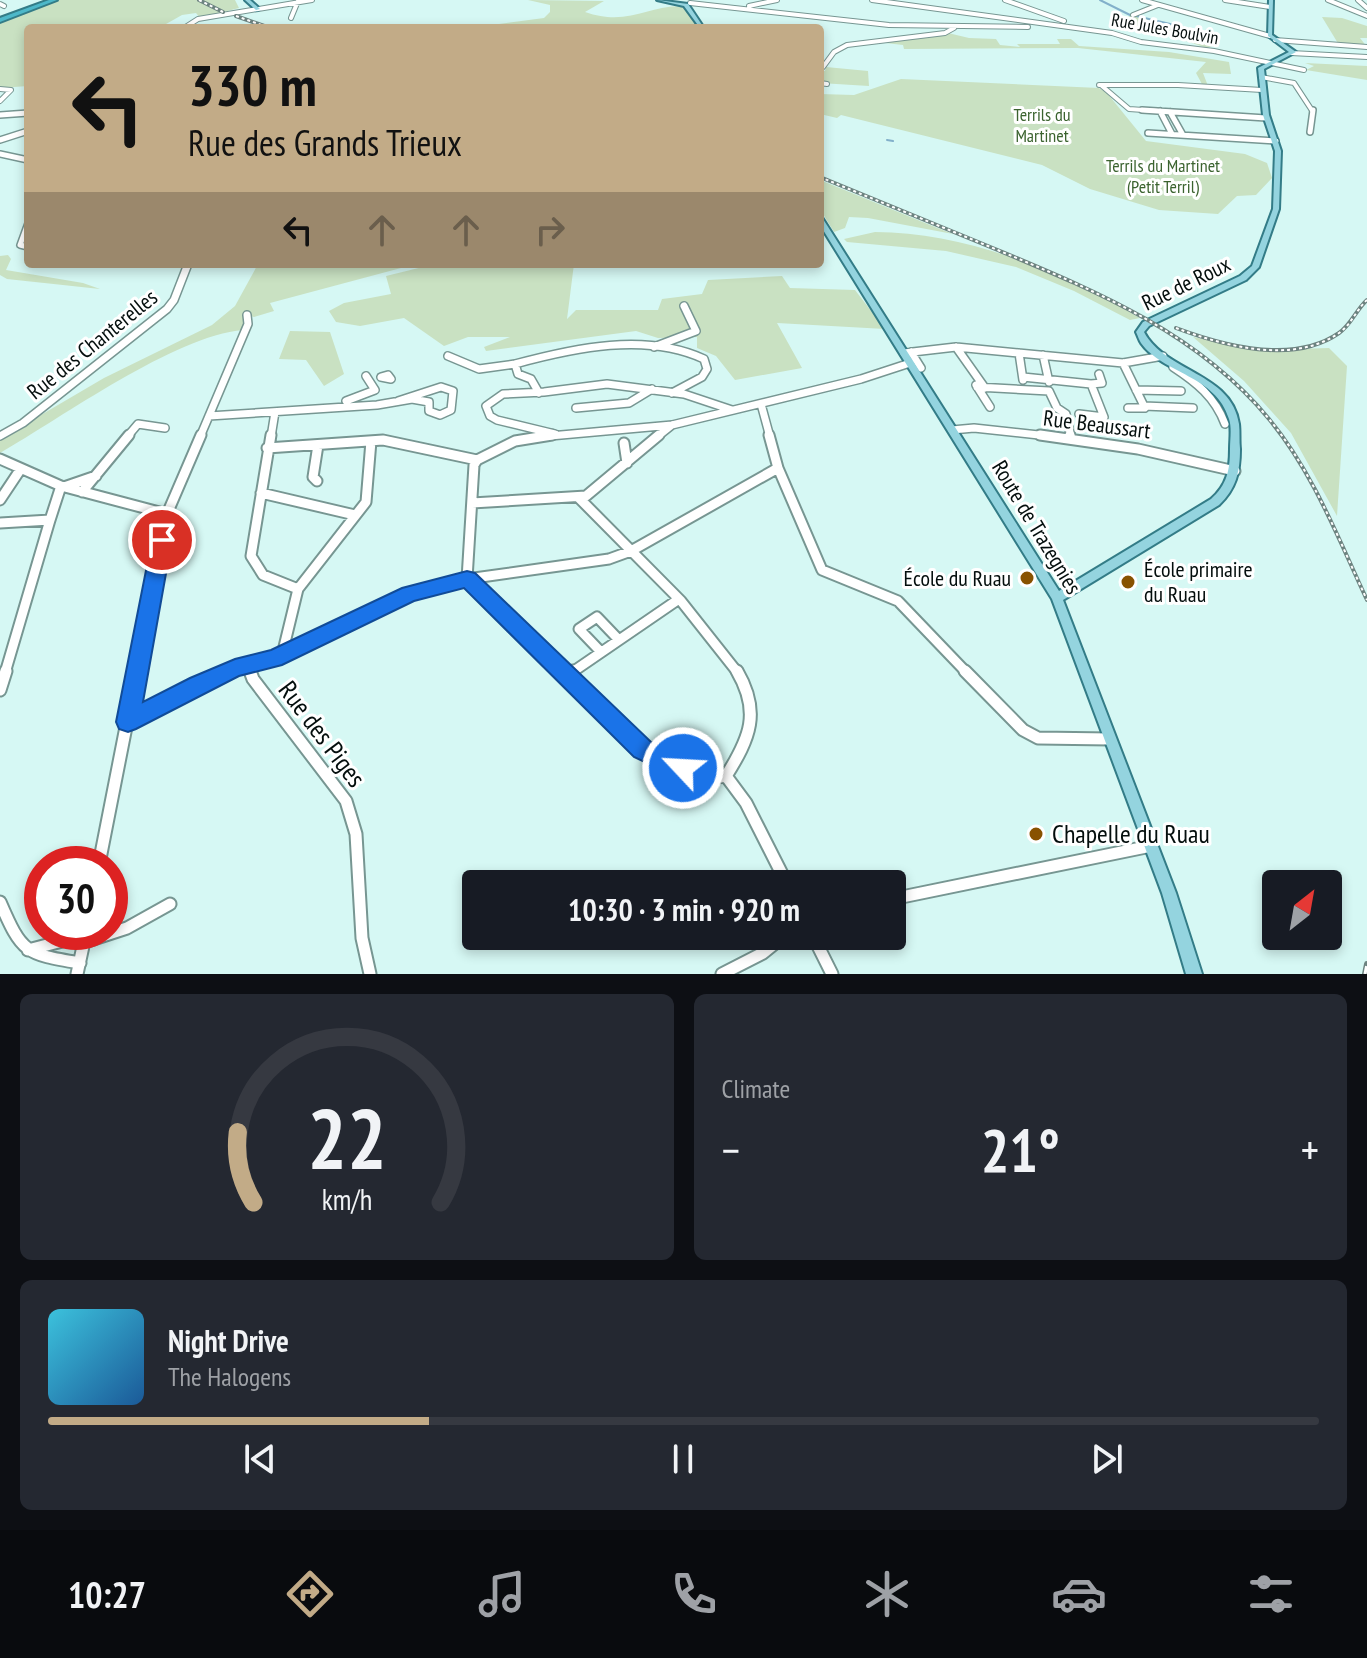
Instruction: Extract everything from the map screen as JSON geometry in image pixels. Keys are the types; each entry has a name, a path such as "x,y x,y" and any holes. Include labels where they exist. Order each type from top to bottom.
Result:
{"highway":[{"path":"0,19 52,0"}],"main road":[{"path":"250,0 261,9"},
{"path":"659,0 685,4 699,24"},
{"path":"1271,0 1272,38 1291,49 1291,53 1261,68 1266,118 1276,141"},
{"name":"Rue de Roux","path":"1235,471 1234,425 1229,407 1207,383 1160,357 1143,341 1141,327 1251,272 1276,205 1276,141"},
{"name":"Route de Trazegnies","path":"824,225 1057,598 1151,846 1194,974"},
{"path":"1057,598 1218,500 1232,481 1235,471"}],"street":[{"path":"190,24 198,19 312,0"},
{"path":"736,8 777,0"},
{"path":"772,12 777,0"},
{"path":"872,0 1055,26"},
{"path":"1005,0 1033,9 1030,15 1040,14 1112,33"},
{"path":"1142,0 1272,38 1367,47"},
{"path":"1225,0 1270,7"},
{"path":"1328,0 1367,16"},
{"path":"1358,0 1367,8"},
{"path":"291,18 298,1"},
{"path":"685,4 703,2 889,25 1004,27"},
{"path":"1133,15 1158,4"},
{"path":"1026,22 1040,14"},
{"path":"1004,27 1009,20"},
{"path":"979,25 980,31 994,32 993,27 1081,25"},
{"name":"Rue Jules Boulvin","path":"1055,26 1112,33 1141,42 1304,70"},
{"path":"824,66 837,50 847,45 946,33 955,27"},
{"path":"1291,53 1367,57"},
{"path":"1261,77 1294,83 1313,109 1310,132"},
{"path":"1262,90 1178,85 1100,86 1129,109 1266,118"},
{"path":"0,89 11,90 1,99"},
{"path":"1160,111 1172,134"},
{"path":"1170,112 1183,135"},
{"path":"0,115 24,113"},
{"path":"0,140 24,132"},
{"path":"1148,133 1276,141"},
{"path":"0,154 24,159"},
{"name":"Rue des Chanterelles","path":"0,436 23,423 167,309 174,300 186,268"},
{"path":"653,347 696,331 684,306"},
{"path":"103,846 167,514 248,324 247,315"},
{"path":"448,356 479,369 515,364 554,352 598,346 688,351 704,359 707,364 702,377 672,393"},
{"path":"579,498 679,599 741,673 750,695 751,722 726,776 717,780 658,759 643,749 467,579 474,465 477,460 507,443 556,434 672,425 861,379 908,356 956,347 1123,363 1160,357"},
{"path":"956,347 973,370 971,373 990,407"},
{"path":"1019,353 1025,390"},
{"path":"1043,355 1049,383"},
{"path":"908,356 921,368"},
{"name":"Rue de Roux","path":"1160,357 1209,393 1221,409 1225,424"},
{"path":"1123,363 1144,406"},
{"path":"515,364 518,374 531,379 539,393"},
{"path":"1023,377 1049,383 1091,384 1102,383 1099,374"},
{"path":"366,376 377,405"},
{"path":"556,434 497,420 487,411 490,401 501,394 539,393 596,384 652,389 722,404 733,410"},
{"path":"1079,414 1104,417 1091,384"},
{"path":"981,387 1049,391 1057,408 1066,414 1071,439"},
{"path":"576,408 629,403 652,389"},
{"path":"1136,390 1181,391"},
{"path":"346,401 373,392"},
{"path":"209,416 377,405 424,396"},
{"path":"761,404 778,468 822,570 898,601 1023,730 1038,738 1110,739"},
{"path":"1128,408 1193,408"},
{"path":"275,412 251,546 253,563 266,578 298,589"},
{"path":"82,492 138,424 165,428"},
{"path":"472,503 579,498 592,492 672,425"},
{"name":"Rue Beaussart","path":"952,430 974,428 1167,452 1235,471"},
{"path":"282,655 298,589 368,495 371,441"},
{"path":"267,448 394,441 446,456 477,460"},
{"path":"624,443 627,463"},
{"path":"317,481 313,477 318,445"},
{"path":"0,459 62,487 167,514"},
{"path":"128,722 198,684 282,655 409,594 467,579 609,559 631,551 778,468"},
{"path":"0,500 20,470"},
{"path":"62,487 97,476"},
{"path":"0,690 62,487"},
{"path":"261,493 355,515"},
{"path":"0,523 50,520"},
{"path":"567,675 679,599"},
{"path":"601,652 579,629 597,617 619,640"},
{"name":"Rue des Piges","path":"248,665 253,679 346,801 356,834 362,938 370,974"},
{"path":"726,776 746,803 780,870"},
{"path":"906,896 1151,846"},
{"path":"0,902 19,946 24,949"},
{"path":"128,927 170,904"},
{"path":"26,950 79,971 83,950"},
{"path":"722,974 767,950"},
{"path":"820,950 832,974"}],"green space":[{"path":"58,0 235,0 239,8 200,18 196,13 182,15 166,24 24,24 24,86 0,88 0,21"},
{"path":"528,0 604,1 585,12 615,17 674,6 687,7 698,24 500,24 544,18 550,12 550,5"},
{"path":"1133,15 1214,38 1212,46 1207,48 1168,35 1160,37 1153,31 1117,21"},
{"path":"1322,17 1342,18 1367,26 1367,38 1360,38 1367,47 1339,45"},
{"path":"948,33 996,39 1000,45 1020,47 1017,44 1060,44 1057,39 1071,39 1079,46 1169,52 1229,62 1231,74 1203,73 1208,86 1203,86 1196,73 1206,62 1078,48 904,49 903,45 877,42"},
{"path":"1305,63 1367,66 1367,80 1306,70 1314,66"},
{"path":"826,67 868,71 869,86 824,83"},
{"name":"Terrils du Martinet","path":"901,79 1099,88 1107,93 1146,141 1245,154 1267,163 1272,178 1256,195 1237,196 1218,214 1159,210 1090,189 1042,165 841,115 837,118 824,115 824,94 854,95"},
{"path":"824,182 953,234 849,217 845,228 834,232 824,216"},
{"path":"875,232 944,239 1013,258 1079,285 1140,318 1130,320 1074,291 1016,267 946,251 847,242 844,239"},
{"path":"8,255 11,259 6,270 83,283 100,289 7,279 0,275 0,256"},
{"path":"256,268 401,268 270,303 274,311 254,317 245,314 243,330 215,336 152,362 0,453 0,439 104,378 212,325 235,306"},
{"path":"419,268 573,268 567,319 576,310 658,310 662,299 702,294 708,280 782,276 790,288 855,290 885,329 777,323 802,368 735,380 716,356 697,348 697,337 658,338 636,331 486,351 484,347 510,337 468,337 444,346 404,318 360,326 336,322 329,311 344,303 391,294 386,276"},
{"path":"290,331 330,332 344,374 324,386 306,360 279,359"},
{"path":"1193,337 1260,350 1329,348 1347,366 1337,516 1291,433 1244,381"}],"waterway":[{"path":"1100,0 1130,15"},
{"path":"1136,16 1183,27"},
{"path":"887,140 893,141"}],"railway":[{"path":"199,0 223,12"},
{"path":"236,16 259,24"},
{"path":"824,179 1110,300 1179,339 1211,363 1241,389 1285,439 1324,506 1367,600"},
{"path":"1176,328 1237,346 1280,350 1301,348 1321,343 1339,333 1367,300"},
{"path":"1365,974 1367,964"}],"place":[{"name":"École du Ruau","path":"1027,578"},
{"name":"École primaire du Ruau","path":"1128,582"},
{"name":"Chapelle du Ruau","path":"1036,834"}],"route":[{"path":"162,540 128,722 198,684 235,668 275,658 409,594 467,579 643,749 658,759 683,768"}],"park label":[{"name":"Terrils du Martinet (Petit Terril)","path":"1163,176"}]}
